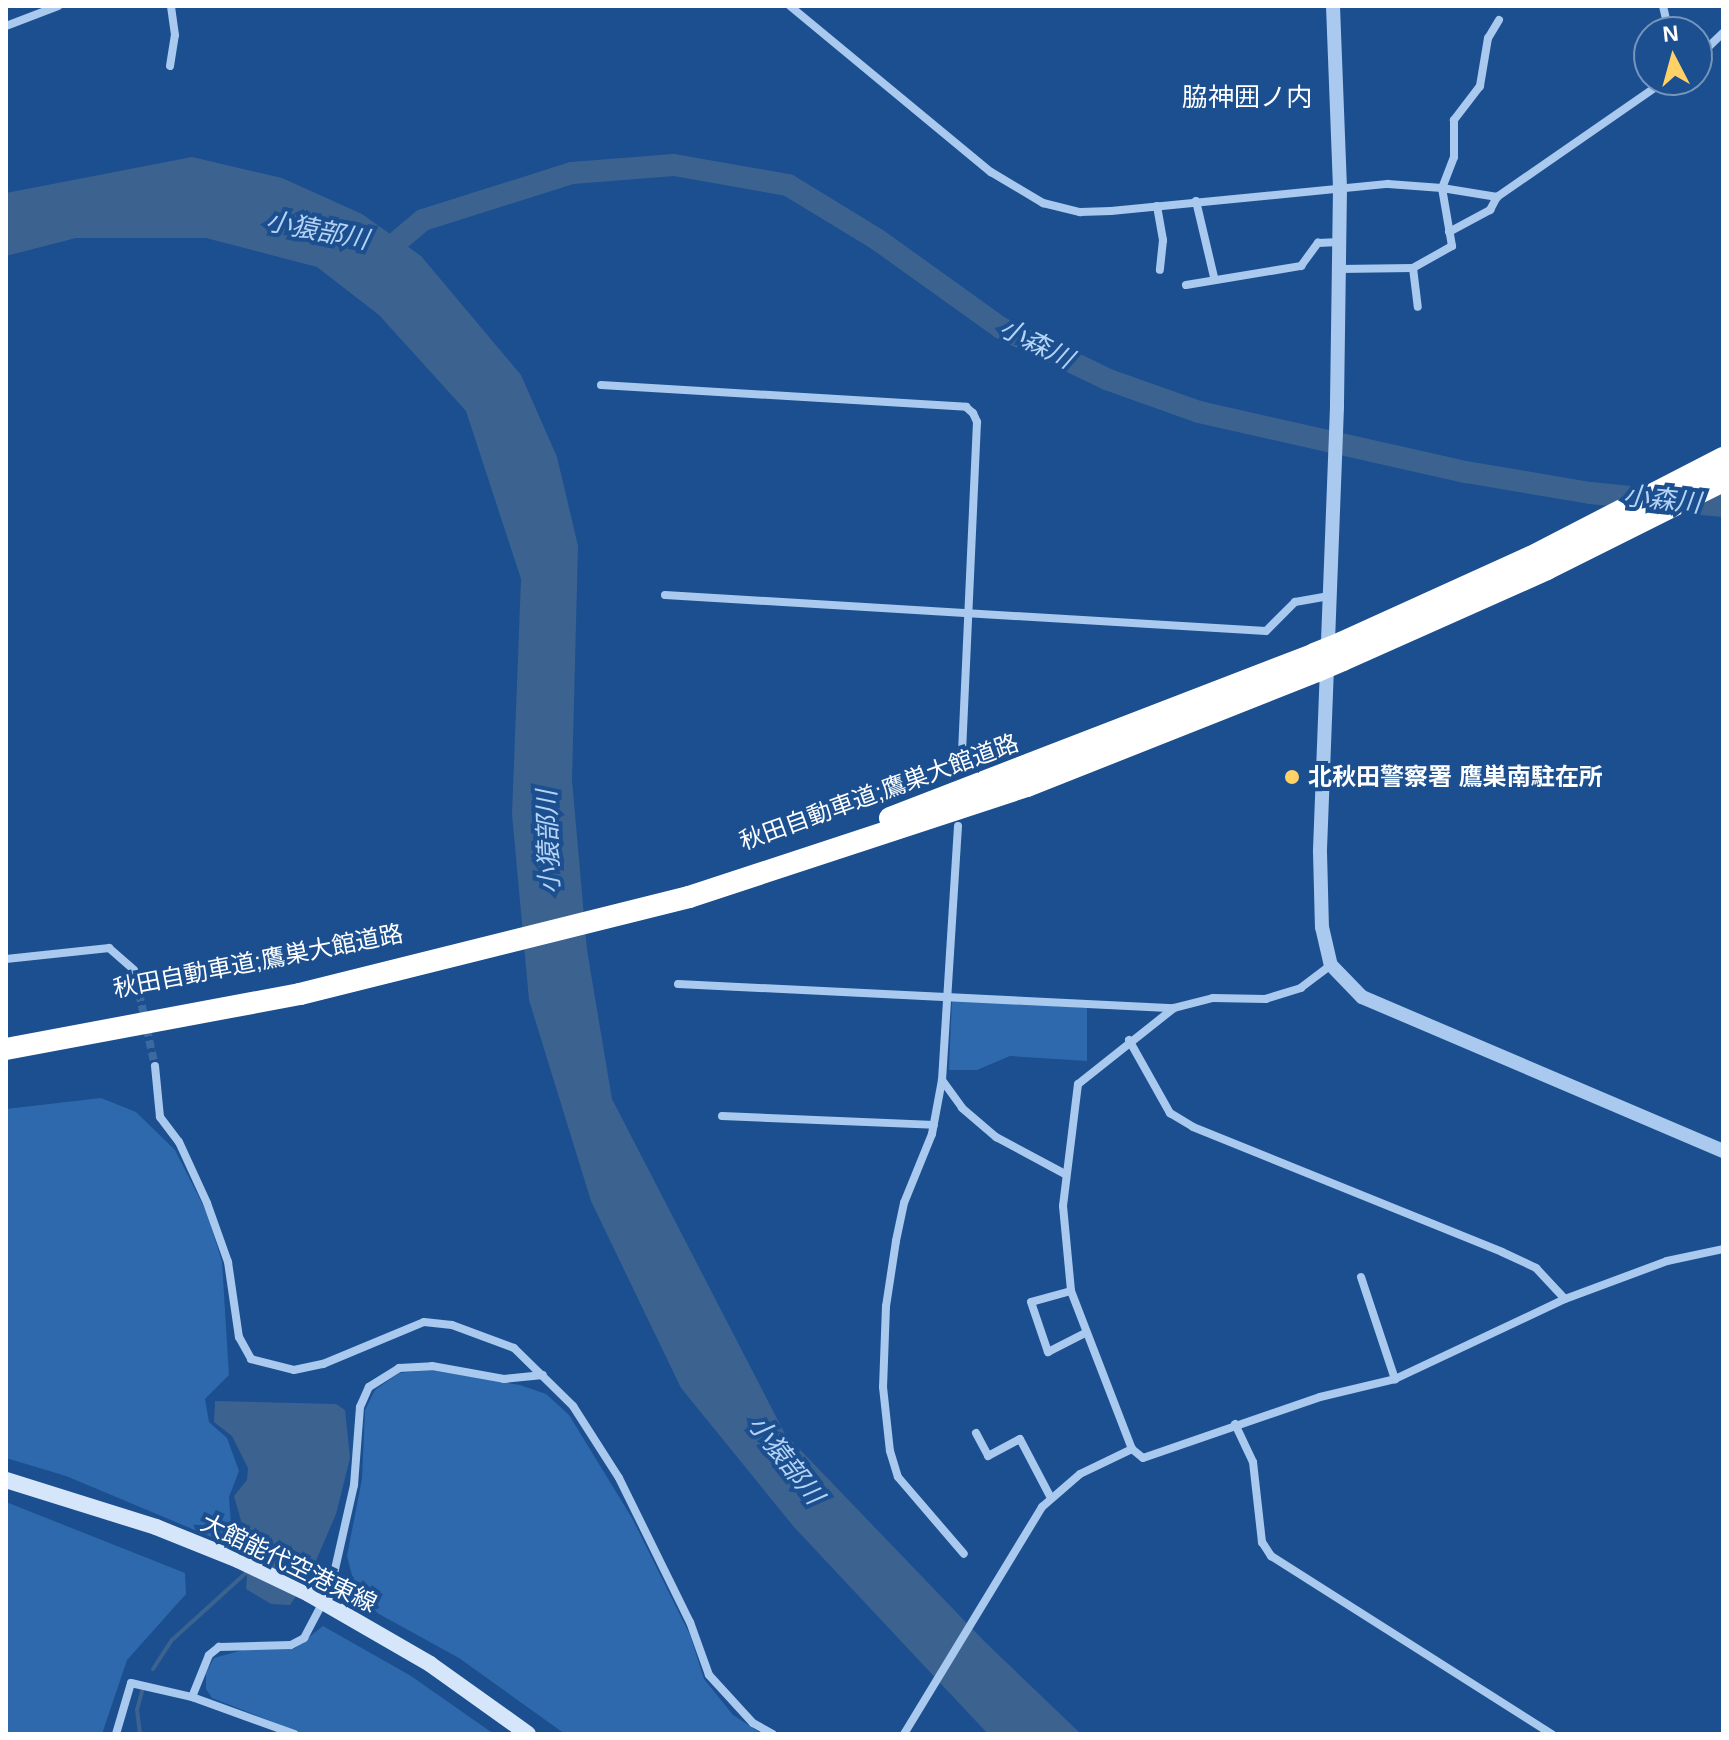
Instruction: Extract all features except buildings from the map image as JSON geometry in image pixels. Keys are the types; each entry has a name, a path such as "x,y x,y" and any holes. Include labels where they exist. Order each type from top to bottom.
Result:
{"highway":[{"name":"秋田自動車道;鷹巣大館道路","path":"1539,563 1723,457"},
{"name":"秋田自動車道;鷹巣大館道路","path":"6,1049 182,1018 430,959 688,892 1342,652 1723,482"},
{"name":"秋田自動車道;鷹巣大館道路","path":"6,1035 430,959"}],"main road":[{"name":"大館能代空港東線","path":"6,1480 129,1518 238,1560 309,1594 430,1664 528,1734"}],"street":[{"path":"6,26 58,6"},
{"path":"170,66 175,35 171,6"},
{"path":"790,6 1013,188 1080,212 1340,188 1442,188 1497,197"},
{"path":"1333,6 1340,188 1337,407 1320,852 1322,927 1331,965 1362,997 1723,1151"},
{"path":"1339,269 1413,268 1452,246 1442,188 1454,157 1454,120 1480,86 1488,38 1499,20"},
{"path":"1449,232 1490,210 1497,197 1643,96"},
{"path":"1196,201 1214,277"},
{"path":"1157,206 1163,240 1160,270"},
{"path":"1186,285 1214,277 1301,266 1318,243 1339,242"},
{"path":"1413,268 1418,307"},
{"path":"601,385 966,407 977,422 961,768"},
{"path":"665,595 1266,631 1295,602 1331,595"},
{"path":"958,826 942,1080 934,1125 904,1203 896,1241 886,1306 883,1387 890,1451 898,1477 964,1554"},
{"path":"6,959 109,948 134,970"},
{"path":"678,984 946,993 1174,1008 1213,998 1266,999 1301,988 1331,965"},
{"path":"1174,1008 1129,1040 1078,1084 1065,1174 1071,1291 1083,1334 1132,1449 1143,1458 1235,1424 1395,1379 1565,1299 1667,1261 1723,1249"},
{"path":"1129,1040 1170,1113 1193,1127 1502,1252 1536,1268 1565,1299"},
{"path":"155,1066 160,1117 179,1142 207,1203 228,1262 239,1337 251,1359 294,1370 323,1364 424,1322 452,1325 514,1348 573,1406 619,1478 690,1622 709,1675 753,1723 773,1734"},
{"path":"942,1080 962,1108 996,1137 1065,1174"},
{"path":"722,1116 934,1125"},
{"path":"1361,1277 1395,1379"},
{"path":"1071,1291 1031,1302 1048,1352 1083,1334"},
{"path":"192,1697 209,1655 219,1647 291,1645 304,1638 331,1587 354,1485 360,1407 369,1387 399,1368 432,1366 504,1379 543,1375"},
{"path":"1235,1424 1253,1462 1262,1542 1271,1556 1552,1734"},
{"path":"976,1433 988,1456 1020,1439 1051,1498"},
{"path":"905,1732 999,1571 1051,1498 1080,1474 1132,1449"},
{"path":"116,1734 131,1683 192,1697 294,1734"}],"shaded area":[{"path":"952,999 1087,1008 1087,1061 1010,1056 977,1070 949,1070"},
{"path":"101,1098 136,1112 175,1150 207,1213 222,1262 229,1375 205,1399 209,1422 227,1438 239,1471 229,1497 232,1539 221,1541 66,1476 6,1458 6,1109"},
{"path":"430,1370 520,1385 546,1394 569,1415 632,1518 690,1635 704,1679 733,1715 762,1734 565,1734 459,1658 359,1603 347,1556 362,1479 365,1410 375,1390 399,1373"},
{"path":"6,1502 185,1573 186,1594 127,1660 102,1734 6,1734"},
{"path":"323,1626 411,1676 494,1734 304,1734 212,1698 206,1689 206,1673 214,1658 250,1648 294,1649"}],"water":[{"name":"小猿部川","path":"192,157 282,178 362,214 421,256 521,375 557,457 578,546 572,780 587,950 612,1099 785,1434 983,1640 1081,1734 988,1734 794,1527 681,1388 591,1201 529,1000 512,814 521,579 466,411 379,315 317,267 206,238 76,238 6,256 6,193"},
{"path":"215,1401 336,1404 345,1410 350,1458 336,1514 309,1577 290,1605 271,1604 246,1589 249,1549 234,1496 247,1480 248,1468 232,1436 214,1422"}],"waterway":[{"name":"小森川","path":"392,246 423,220 572,173 674,165 788,185 878,240 1001,328 1109,380 1199,412 1466,472 1590,493 1723,506"},
{"path":"153,1669 172,1640 248,1571"},
{"path":"140,1734 137,1710 142,1691"}],"tunnel":[{"path":"134,970 155,1066"}],"place":[{"name":"北秋田警察署 鷹巣南駐在所","path":"1292,777"}],"district":[{"name":"脇神囲ノ内","path":"1247,98"}]}
